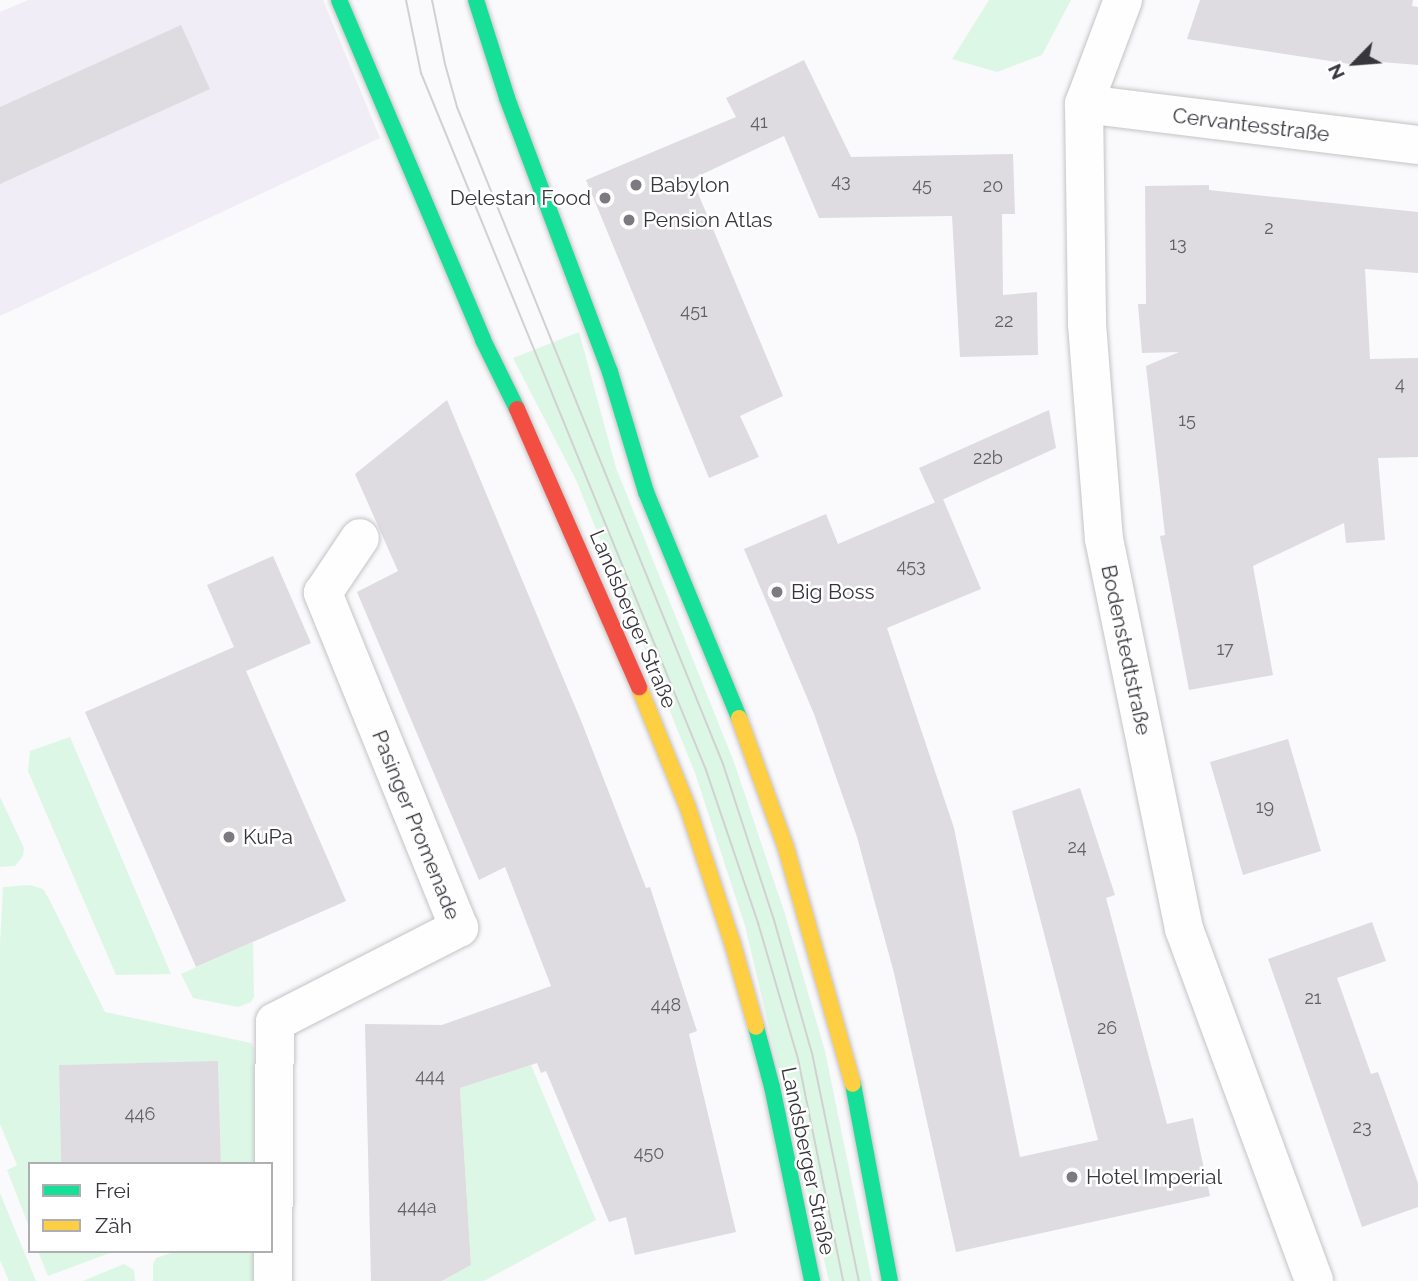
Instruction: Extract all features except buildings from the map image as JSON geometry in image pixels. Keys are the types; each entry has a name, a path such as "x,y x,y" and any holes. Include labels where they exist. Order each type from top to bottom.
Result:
{"street":[{"name":"Landsberger Straße","path":"339,0 483,340 542,462 621,642 687,805 733,945 772,1087 812,1281"},
{"path":"476,0 507,98 610,372 646,492 723,674 786,848 849,1064 890,1281"},
{"name":"Bodenstedtstraße","path":"1123,0 1084,104 1087,324 1104,539 1184,929 1314,1281"},
{"name":"Cervantesstraße","path":"1084,104 1418,145"},
{"name":"Pasinger Promenade","path":"270,1162 265,1021 459,928 323,593 360,538"},
{"name":"Pasinger Promenade","path":"273,1253 273,1281"}],"shaded area":[{"path":"28,0 323,0 380,138 0,316 0,12"}],"green space":[{"path":"989,0 1071,0 1042,55 997,72 952,59"},
{"path":"579,332 616,468 734,762 785,914 825,1051 872,1281 829,1281 745,926 695,773 576,480 513,358"},
{"path":"70,737 171,974 116,975 28,771 30,751"},
{"path":"0,797 24,848 23,856 15,866 0,867"},
{"path":"30,885 43,889 105,1012 251,1043 254,1048 256,1162 221,1162 218,1062 59,1065 61,1162 28,1162 28,1224 7,1170 17,1165 0,1124 0,945 3,887"},
{"path":"253,942 254,997 251,1002 238,1007 193,998 181,974"},
{"path":"531,1065 596,1220 484,1281 442,1281 471,1265 460,1088"},
{"path":"0,1193 36,1281 9,1281 0,1260"},
{"path":"39,1253 110,1253 48,1276"},
{"path":"171,1253 258,1253 258,1281 153,1281 153,1264 156,1258"},
{"path":"124,1264 134,1270 135,1281 83,1281"}],"tram line":[{"path":"406,0 421,73 706,770 758,923 798,1059 843,1281"},
{"path":"432,0 457,107 723,764 774,920 812,1053 859,1281"}],"traffic: fast":[{"path":"339,0 483,340 517,409"},
{"path":"476,0 507,98 610,372 646,492 739,718"},
{"path":"756,1027 772,1087 812,1281"},
{"path":"853,1084 890,1281"}],"traffic: slow":[{"path":"639,687 687,805 733,945 756,1027"},
{"path":"739,718 786,848 853,1084"}],"traffic: jam":[{"path":"517,409 639,687"}],"place":[{"name":"Babylon","path":"636,185"},
{"name":"Delestan Food","path":"605,198"},
{"name":"Pension Atlas","path":"629,220"},
{"name":"Big Boss","path":"777,592"},
{"name":"KuPa","path":"229,837"},
{"name":"Hotel Imperial","path":"1072,1177"}]}
